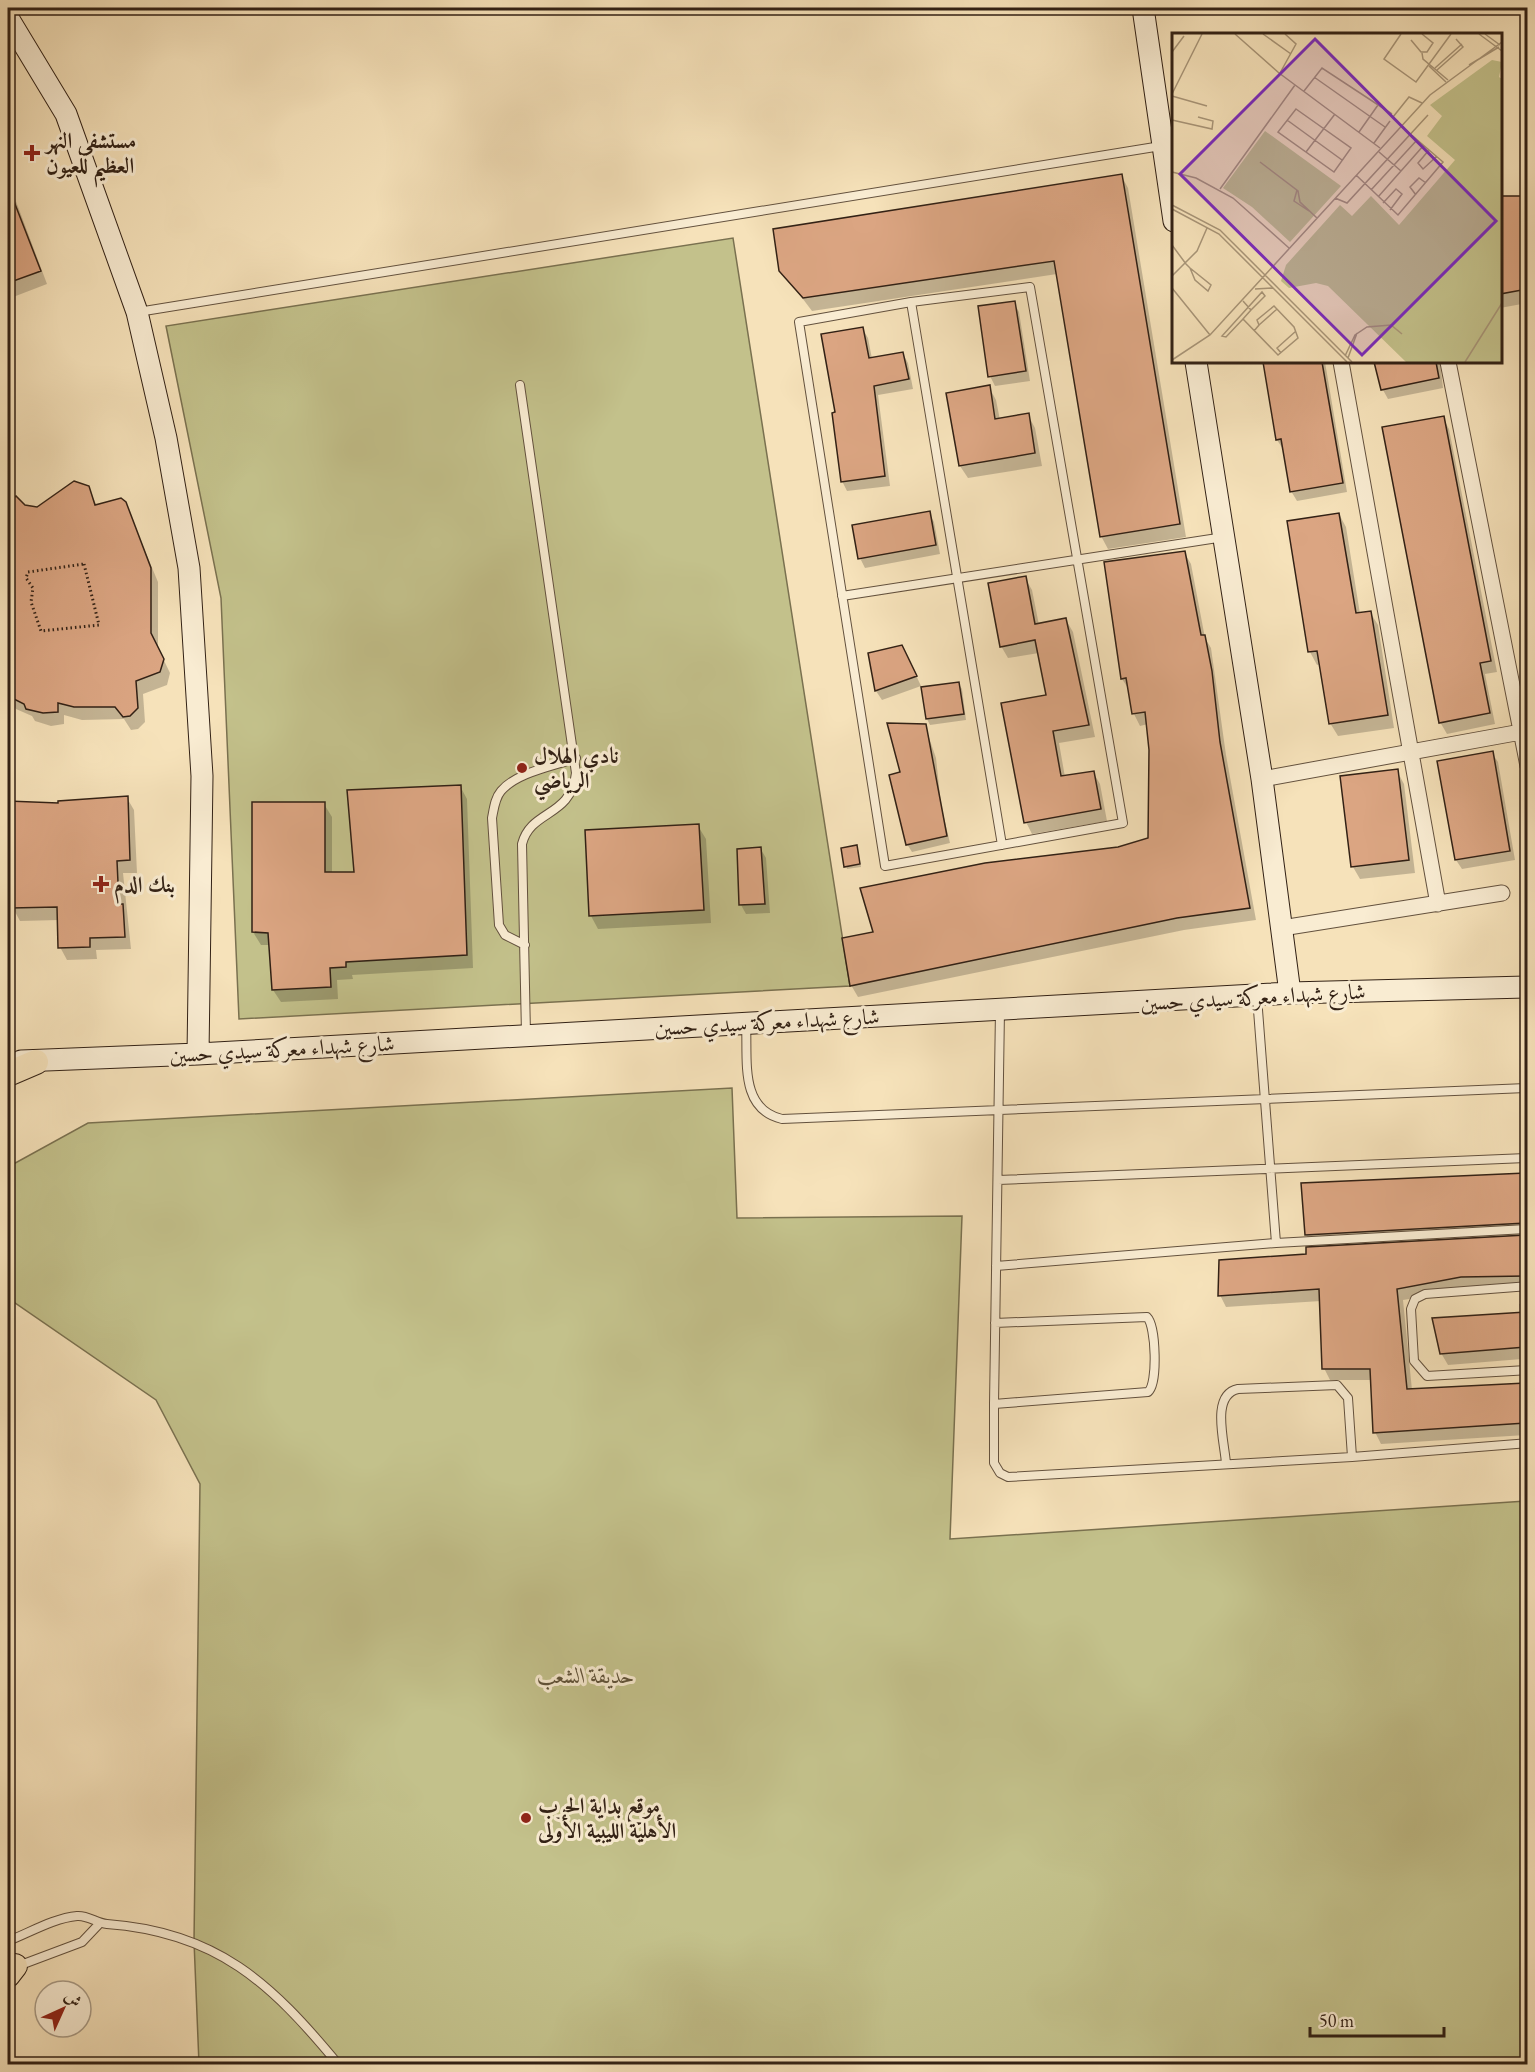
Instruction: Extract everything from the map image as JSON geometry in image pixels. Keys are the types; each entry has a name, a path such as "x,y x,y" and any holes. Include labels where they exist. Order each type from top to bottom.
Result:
{"main road":[{"path":"8,1053 36,1062"},
{"path":"8,1074 36,1062"}],"street":[{"path":"1143,8 1172,215"},
{"path":"8,18 66,114 137,312 166,438 189,568 202,776 198,1054"},
{"path":"1196,363 1262,779 1290,993"},
{"path":"1341,363 1438,904"},
{"path":"1448,363 1527,766"},
{"path":"1262,779 1521,732"},
{"path":"1281,928 1502,893"},
{"name":"شارع شهداء معركة سيدي حسين","path":"8,1062 198,1054 1290,993 1527,987"}],"lane":[{"path":"137,312 1161,146"},
{"path":"1030,287 1123,823 885,866 799,322 911,302 1030,287"},
{"path":"911,302 1002,845"},
{"path":"520,385 576,758 575,783 567,800 529,828 524,835 521,856 526,1035"},
{"path":"842,596 1225,537"},
{"path":"525,945 506,935 498,920 492,818 495,803 501,791 513,782 576,758"},
{"path":"1257,995 1276,1243"},
{"path":"1000,1010 994,1404 994,1463 1000,1473 1008,1477 1352,1457 1527,1443"},
{"path":"746,1023 750,1092 760,1110 771,1117 782,1119 999,1108 1527,1088"},
{"path":"998,1180 1527,1158"},
{"path":"996,1266 1276,1243 1527,1229"},
{"path":"1527,1286 1425,1294 1415,1299 1411,1309 1413,1361 1417,1368 1427,1376 1527,1370"},
{"path":"994,1404 1149,1392 1155,1381 1153,1326 1147,1317 995,1323"},
{"path":"1226,1464 1222,1403 1230,1392 1238,1389 1337,1385 1347,1398 1352,1457"},
{"path":"8,1941 73,1916 87,1917 100,1923 171,1934 194,1941 231,1960 271,1990 338,2064"},
{"path":"10,1970 82,1942 100,1923"}],"path":[{"path":"84,564 99,625 41,631 31,602 33,588 26,578 28,572 84,564"}],"green space":[{"name":"نادي الهلال الرياضي","path":"733,238 850,986 239,1019 221,598 166,326"},
{"name":"حديقة الشعب","path":"732,1088 737,1218 962,1216 950,1539 1527,1501 1527,2064 199,2064 194,1941 200,1484 156,1400 8,1298 8,1167 88,1123"}],"building":[{"path":"1122,174 1180,524 1100,537 1054,261 803,298 779,271 773,229"},
{"path":"8,186 41,271 8,283"},
{"path":"1502,196 1527,196 1527,289 1502,294"},
{"path":"1015,301 1026,371 988,377 978,306"},
{"path":"863,327 869,358 903,352 909,379 874,386 885,476 841,482 832,413 835,412 821,334"},
{"path":"1263,363 1322,363 1343,483 1290,492 1281,439 1276,440"},
{"path":"1374,363 1436,363 1439,378 1381,390"},
{"path":"990,385 995,419 1029,413 1035,453 959,466 946,393"},
{"path":"1444,416 1491,661 1480,663 1490,713 1439,723 1382,427"},
{"path":"74,481 89,486 95,505 121,498 126,502 151,568 151,633 164,659 160,672 136,681 138,708 130,716 123,717 115,707 74,707 58,703 58,712 43,713 26,709 24,704 8,696 8,501 16,496 25,505 37,507"},
{"path":"930,511 936,545 858,559 852,525"},
{"path":"1339,513 1356,613 1371,611 1388,715 1329,724 1317,651 1308,652 1287,521"},
{"path":"1185,551 1201,635 1205,635 1212,671 1220,742 1250,908 1177,918 850,986 842,938 873,932 860,888 985,863 1118,847 1148,838 1149,750 1145,712 1132,714 1126,678 1121,679 1104,562"},
{"path":"1026,576 1035,624 1066,618 1089,725 1053,731 1061,776 1094,771 1101,809 1024,823 1001,703 1046,695 1035,640 1000,647 988,583"},
{"path":"902,645 917,676 875,691 868,653"},
{"path":"959,682 964,714 926,719 921,687"},
{"path":"887,723 926,724 947,836 906,845 889,775 900,772"},
{"path":"1493,751 1510,851 1455,860 1437,761"},
{"path":"1398,769 1409,860 1351,867 1340,776"},
{"path":"461,785 467,955 346,962 346,967 330,968 331,987 272,990 268,933 252,932 252,802 325,802 325,872 354,872 347,790"},
{"path":"128,796 130,860 117,861 119,904 123,904 125,937 90,938 90,947 58,948 57,907 11,908 8,801 58,803 58,801"},
{"path":"699,824 704,910 589,916 585,830"},
{"path":"857,845 860,864 844,867 841,848"},
{"path":"761,847 765,904 739,905 737,849"},
{"path":"1527,1173 1527,1223 1305,1235 1301,1183"},
{"path":"1527,1235 1527,1276 1461,1277 1397,1289 1407,1389 1527,1383 1527,1423 1373,1433 1370,1369 1322,1369 1319,1289 1218,1296 1219,1260 1306,1254 1306,1247"},
{"path":"1527,1312 1527,1347 1440,1354 1432,1318"}],"place":[{"name":"مستشفى النهر العظيم للعيون","path":"32,153"},
{"name":"نادي الهلال الرياضي","path":"522,768"},
{"name":"بنك الدم","path":"101,884"},
{"name":"موقع بداية الحرب الأهلية الليبية الأولى","path":"526,1818"}]}
